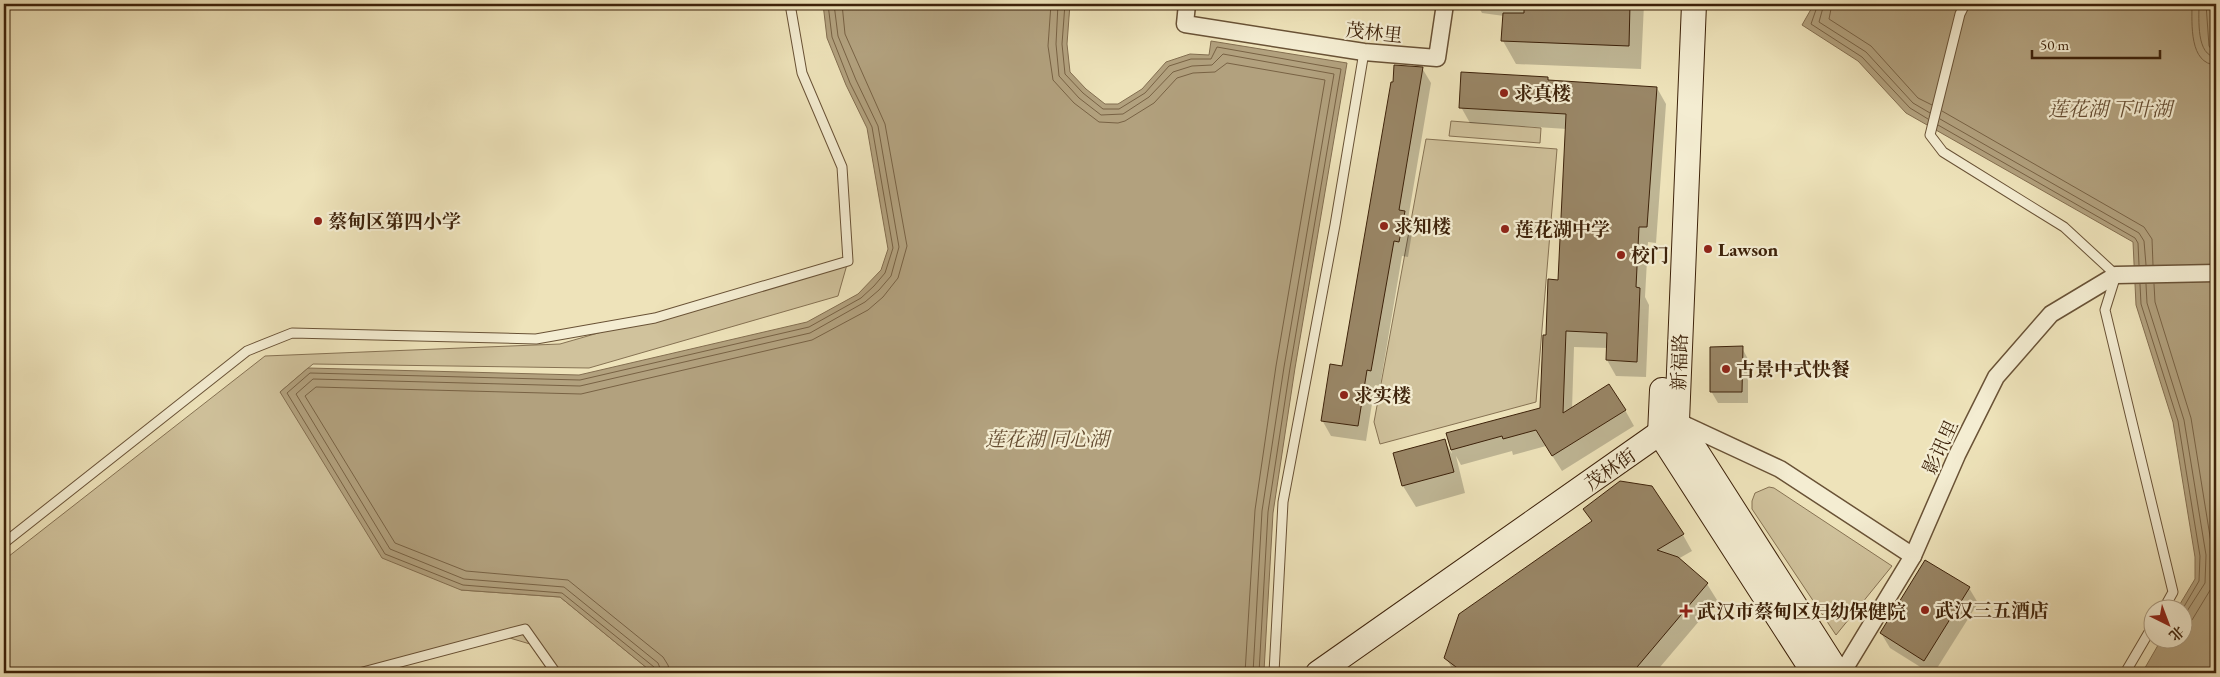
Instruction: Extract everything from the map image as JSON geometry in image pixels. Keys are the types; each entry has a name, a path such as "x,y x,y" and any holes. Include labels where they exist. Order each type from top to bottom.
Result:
{"street":[{"name":"茂林里","path":"1187,4 1185,24 1364,52 1437,58 1446,4"},
{"name":"新福路","path":"1668,428 1680,4"},
{"name":"新福路","path":"1668,428 1694,4"},
{"path":"2116,275 2216,273"},
{"name":"影讯里","path":"1842,673 1913,556 1957,455 1996,377 2051,314 2116,275"},
{"path":"1668,428 1780,469 1913,556"},
{"path":"1668,428 1814,673"},
{"path":"1668,428 1838,673"},
{"name":"茂林街","path":"1318,673 1668,428"}],"lane":[{"path":"4,543 247,351 292,333 536,339 655,318 848,261 842,167 802,73 790,4"},
{"path":"1965,4 1960,14 1930,135 1943,152 2064,227 2116,275 2105,310 2173,592 2168,600"},
{"path":"1274,673 1282,502 1335,225 1364,52"},
{"path":"359,673 525,629 556,673"},
{"path":"2125,673 2142,644"}],"shaded area":[{"path":"1451,121 1541,128 1540,143 1449,136"},
{"path":"1426,139 1557,149 1536,402 1380,444 1374,422"},
{"path":"848,261 838,296 589,368 313,364 280,392 461,590 560,597 653,673 550,673 530,644 503,636 365,673 4,673 4,560 265,356 560,344"},
{"path":"1769,487 1774,488 1892,566 1836,635 1752,509 1755,493"}],"water":[{"name":"莲花湖 同心湖","path":"823,4 1070,4 1067,44 1070,72 1086,89 1105,104 1118,104 1142,89 1166,62 1190,54 1209,55 1211,41 1347,63 1295,368 1273,513 1264,671 1262,673 653,673 560,597 461,590 382,558 280,392 308,368 579,375 807,322 858,294 881,270 888,249 867,128 846,85 827,38"},
{"name":"莲花湖 下叶湖","path":"1814,4 2211,4 2216,70 2216,673 2142,673 2155,650 2192,650 2192,600 2182,600 2195,579 2195,557 2173,422 2136,305 2133,242 1906,113 1858,61 1802,25"}],"building":[{"path":"1524,4 1630,4 1629,46 1501,41 1503,13 1524,13"},
{"path":"1394,65 1423,67 1399,210 1405,211 1399,242 1394,241 1371,371 1367,370 1358,426 1321,421 1330,364 1342,366 1391,82 1393,82"},
{"path":"1461,72 1548,77 1548,80 1657,87 1647,227 1639,227 1636,287 1640,288 1637,362 1606,360 1607,333 1566,331 1563,413 1609,384 1626,410 1552,456 1536,430 1503,439 1502,436 1451,450 1446,433 1540,408 1543,335 1546,335 1548,279 1558,280 1566,114 1459,108"},
{"name":"古景中式快餐","path":"1743,346 1742,392 1710,392 1710,347"},
{"path":"1445,439 1454,472 1402,486 1393,453"},
{"path":"1620,481 1652,486 1684,534 1657,550 1678,557 1708,583 1632,673 1464,673 1444,658 1459,614 1592,521 1583,509"},
{"name":"武汉三五酒店","path":"1925,560 1970,587 1924,661 1880,633"}],"place":[{"name":"求真楼","path":"1504,93"},
{"name":"蔡甸区第四小学","path":"318,221"},
{"name":"求知楼","path":"1384,226"},
{"name":"莲花湖中学","path":"1505,229"},
{"name":"Lawson","path":"1708,249"},
{"name":"校门","path":"1621,255"},
{"name":"古景中式快餐","path":"1726,369"},
{"name":"求实楼","path":"1344,395"},
{"name":"武汉三五酒店","path":"1925,610"},
{"name":"武汉市蔡甸区妇幼保健院","path":"1686,611"}]}
